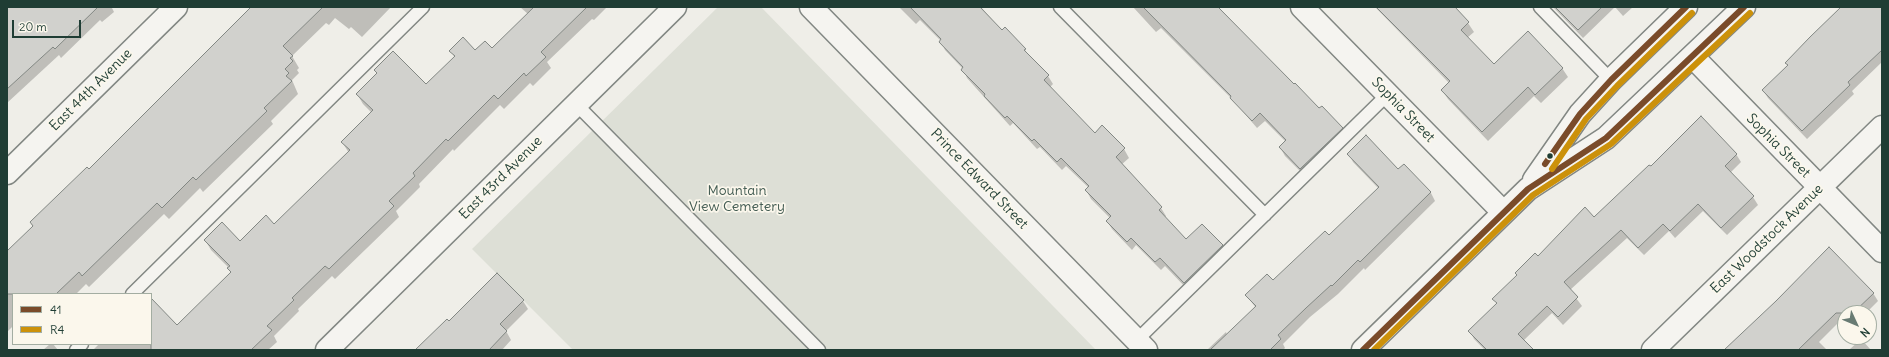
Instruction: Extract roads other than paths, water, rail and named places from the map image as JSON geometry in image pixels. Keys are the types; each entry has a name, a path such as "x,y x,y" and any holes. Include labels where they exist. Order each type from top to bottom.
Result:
{"street":[{"name":"East 44th Avenue","path":"7,173 176,7"},
{"name":"East 43rd Avenue","path":"327,350 675,7"},
{"name":"Prince Edward Street","path":"811,7 1142,345"},
{"name":"Sophia Street","path":"1302,7 1503,212"},
{"path":"1528,189 1580,114 1611,80 1686,7"},
{"path":"1363,350 1528,189 1606,138 1744,7"},
{"name":"Sophia Street","path":"1693,57 1882,252"},
{"name":"East Woodstock Avenue","path":"1653,350 1882,127"}],"lane":[{"path":"133,293 423,7"},
{"path":"1060,7 1265,215"},
{"path":"1540,7 1611,80"},
{"path":"1142,345 1265,215 1388,94"},
{"path":"576,104 819,350"}],"park label":[{"name":"Mountain View Cemetery","path":"737,200"}]}
